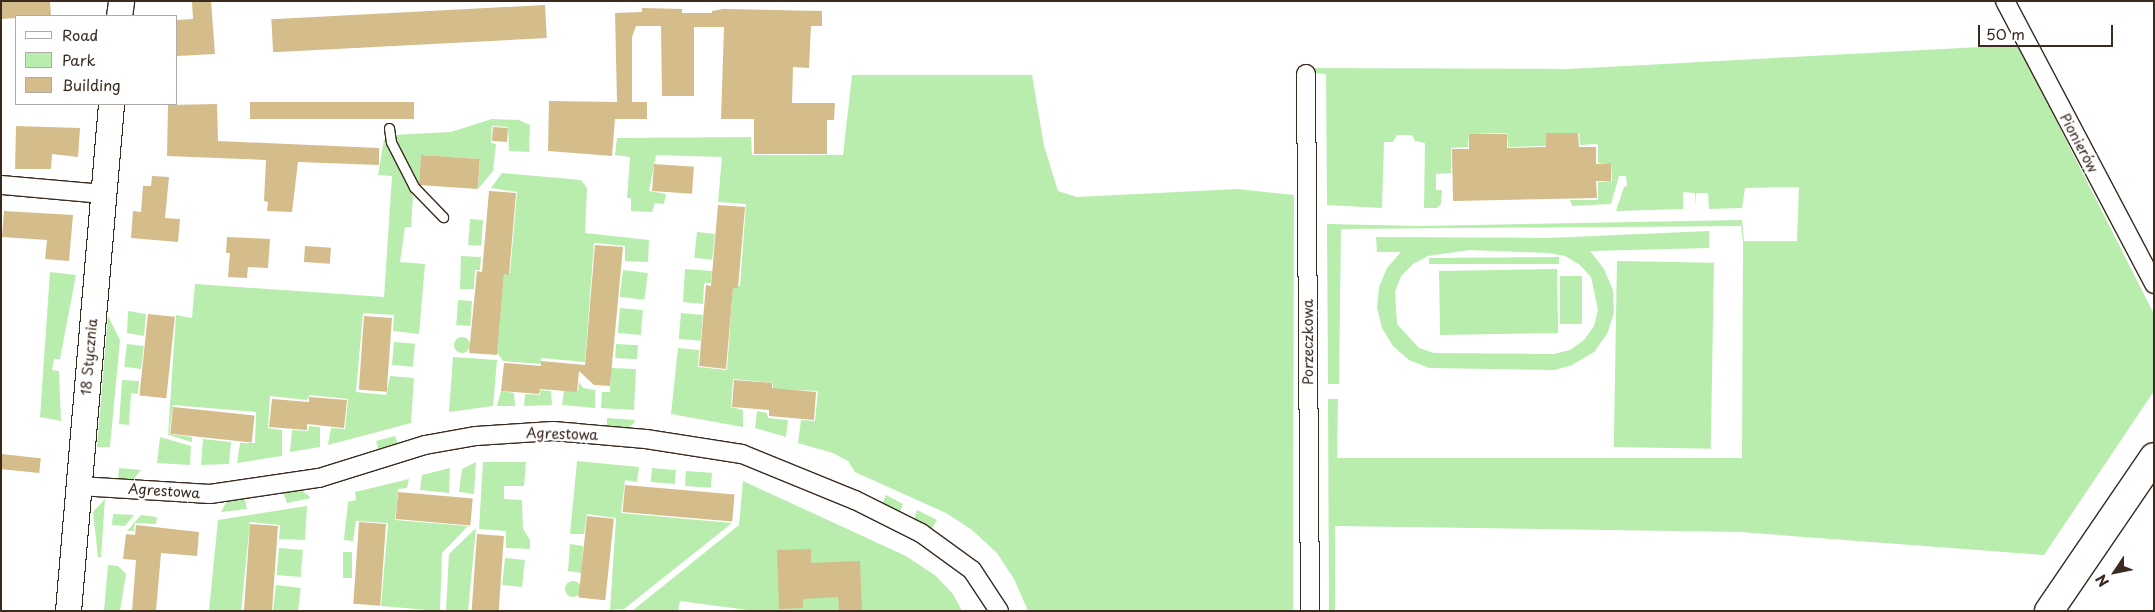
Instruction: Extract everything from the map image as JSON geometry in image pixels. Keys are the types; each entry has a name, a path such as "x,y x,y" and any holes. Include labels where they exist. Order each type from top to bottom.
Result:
{"main road":[{"path":"119,15 121,1"},
{"name":"18 Stycznia","path":"68,611 111,105"},
{"path":"2050,611 2154,457"}],"street":[{"name":"Pionierów","path":"2004,1 2154,284"},
{"name":"Porzeczkowa","path":"1306,74 1310,611"},
{"path":"1,185 103,194"},
{"name":"Agrestowa","path":"79,486 210,494 319,478 425,445 476,436 553,431 646,438 742,454 855,500 921,533 972,570 999,611"}],"lane":[{"path":"389,128 391,142 414,186 443,217"}],"green space":[{"path":"2018,45 2154,314 2154,391 2044,555 1740,532 1335,526 1335,611 1329,611 1328,399 1338,399 1337,458 1742,458 1743,242 1741,226 1341,229 1339,384 1328,384 1327,224 1419,226 1742,220 1744,241 1797,241 1799,187 1745,188 1742,208 1709,209 1708,193 1696,193 1695,208 1695,193 1683,192 1683,209 1616,211 1624,187 1627,186 1626,176 1619,176 1611,204 1572,206 1570,200 1598,200 1598,182 1612,181 1611,163 1598,163 1598,144 1580,145 1579,133 1546,133 1546,146 1508,147 1507,133 1469,134 1468,147 1451,148 1451,173 1436,174 1436,190 1442,190 1441,204 1437,208 1424,208 1425,143 1415,141 1412,135 1397,135 1393,142 1384,142 1382,208 1327,205 1326,74 1298,72 1298,68 1569,69"},
{"path":"852,75 1032,75 1044,146 1058,191 1077,197 1237,189 1294,195 1293,611 1028,611 1014,579 997,553 972,530 946,513 855,472 848,461 833,453 798,443 801,420 815,421 818,391 773,389 773,383 733,379 731,407 743,410 743,427 671,414 678,348 699,350 698,367 727,370 733,286 740,286 746,204 718,202 722,157 656,155 649,191 666,194 664,204 655,203 652,212 631,211 631,198 627,198 630,157 615,155 617,138 751,137 752,155 843,155"},
{"path":"492,119 519,120 530,125 529,152 509,151 508,127 492,126 491,143 496,144 493,171 478,189 480,159 421,155 419,185 398,144 389,149 413,196 411,227 405,227 400,262 425,264 419,334 393,331 394,315 363,313 356,392 386,395 390,376 414,378 411,423 328,445 331,428 345,429 348,399 310,395 307,400 270,396 268,428 282,430 282,456 237,463 240,443 255,443 256,412 173,405 169,434 192,437 192,442 168,435 176,315 192,318 195,284 384,297 392,176 378,175 384,140 393,135 451,132"},
{"path":"502,173 581,180 587,188 585,233 649,240 648,262 625,261 625,246 594,243 585,362 541,358 541,364 503,361 497,353 504,273 510,273 517,192 491,188"},
{"path":"470,219 483,220 481,246 468,245"},
{"path":"1709,231 1709,248 1590,251 1604,269 1613,290 1614,313 1607,334 1594,352 1572,365 1555,370 1429,368 1409,360 1393,346 1382,328 1377,308 1379,287 1387,268 1401,252 1377,252 1376,237 1548,238","holes":["1469,250 1549,253 1565,256 1580,265 1591,277 1598,310 1594,326 1584,340 1570,350 1554,354 1434,353 1419,348 1397,324 1395,292 1401,276 1413,264 1428,256"]},
{"path":"697,232 715,234 712,260 694,258"},
{"path":"461,256 481,257 480,270 475,270 474,289 460,289"},
{"path":"1559,257 1559,264 1429,264 1429,258"},
{"path":"1617,261 1714,263 1711,449 1614,447"},
{"path":"685,269 712,271 711,283 704,283 703,304 683,302"},
{"path":"1557,269 1558,333 1440,335 1439,271"},
{"path":"623,270 648,273 645,300 620,297"},
{"path":"50,272 76,275 60,359 54,359 52,370 59,371 61,421 40,417"},
{"path":"1560,276 1582,276 1582,324 1560,324"},
{"path":"458,300 472,301 470,326 456,325"},
{"path":"620,308 643,310 641,335 618,333"},
{"path":"128,311 146,314 144,336 127,333"},
{"path":"681,313 703,315 701,341 679,339"},
{"path":"108,316 120,340 110,447 97,447"},
{"path":"459,337 465,337 470,342 468,351 459,353 454,348 454,342"},
{"path":"394,342 415,344 413,367 392,365"},
{"path":"127,344 144,346 141,369 124,367"},
{"path":"616,344 638,345 637,359 615,358"},
{"path":"453,357 497,360 493,406 449,412"},
{"path":"611,368 636,369 634,410 601,408 602,392 610,392"},
{"path":"122,380 139,381 138,394 131,393 129,425 119,424"},
{"path":"579,382 583,388 595,390 595,408 562,405 564,391 578,391"},
{"path":"540,390 551,391 552,405 524,406 525,394 540,395"},
{"path":"501,391 514,393 515,406 497,406"},
{"path":"757,411 767,413 768,418 788,420 786,437 755,428"},
{"path":"607,418 635,420 626,429 607,429"},
{"path":"309,426 320,427 320,447 290,452 292,430 308,431"},
{"path":"395,436 399,447 379,451 376,441"},
{"path":"160,437 191,446 190,465 157,463"},
{"path":"203,439 231,442 229,464 201,465"},
{"path":"577,461 639,467 637,482 625,480 621,513 732,523 624,609 610,610 616,518 587,514 584,534 570,534"},
{"path":"476,462 474,494 459,492 462,469"},
{"path":"483,462 526,462 524,486 504,486 504,499 522,500 523,529 530,540 530,549 506,548 506,531 479,529"},
{"path":"119,468 141,470 132,481 118,481"},
{"path":"450,468 449,493 420,490 422,475"},
{"path":"652,468 676,470 675,484 651,482"},
{"path":"686,471 712,473 711,488 685,486"},
{"path":"409,479 407,488 398,489 395,520 468,526 442,553 440,611 381,606 388,523 356,521 353,541 344,540 348,502 356,500 355,492"},
{"path":"743,481 906,556 936,576 953,594 962,611 755,611 680,601 678,611 632,611 739,525"},
{"path":"299,488 311,498 287,503 283,492"},
{"path":"886,495 903,504 900,512 896,514 881,507"},
{"path":"105,499 101,557 98,557 93,512"},
{"path":"245,499 247,509 221,512 227,501"},
{"path":"307,506 305,540 279,539 280,525 250,522 241,611 209,611 218,520"},
{"path":"917,510 937,520 931,530 916,524 914,519"},
{"path":"113,514 134,515 125,526 112,525"},
{"path":"141,515 157,517 156,524 135,523 134,531 127,531"},
{"path":"476,528 468,611 446,611 449,554"},
{"path":"570,544 583,546 582,573 568,571"},
{"path":"279,548 303,550 301,577 277,575"},
{"path":"343,552 352,552 352,578 343,578"},
{"path":"505,558 525,560 522,587 502,585"},
{"path":"108,565 118,566 126,574 120,611 104,611"},
{"path":"573,581 579,583 581,589 579,595 573,597 567,595 565,589 567,583"},
{"path":"276,585 301,588 298,611 273,610"}],"building":[{"path":"1,1 50,1 51,15 15,15 15,18 1,19"},
{"path":"192,1 211,1 215,54 178,56 178,20 193,19"},
{"path":"545,5 547,38 273,52 271,19"},
{"path":"642,8 682,9 682,13 712,13 712,11 723,9 822,11 822,26 811,26 809,68 793,67 792,103 835,103 834,120 827,120 827,154 754,154 754,119 721,119 724,27 694,27 694,96 662,96 661,26 636,26 632,37 632,102 647,102 647,119 615,119 612,156 548,151 549,101 617,102 615,13 642,12"},
{"path":"250,102 414,102 414,119 250,119"},
{"path":"217,104 218,141 379,148 379,165 298,162 292,212 267,211 268,202 264,201 266,160 167,156 168,105"},
{"path":"16,126 80,128 78,157 52,154 51,169 15,169"},
{"path":"493,127 508,128 507,142 492,141"},
{"path":"1546,133 1578,133 1579,147 1596,147 1596,164 1611,163 1611,181 1596,181 1597,198 1453,201 1452,149 1469,149 1469,134 1507,134 1507,148 1546,147"},
{"path":"421,155 480,159 478,189 419,185"},
{"path":"654,164 694,167 692,194 652,191"},
{"path":"152,176 169,177 165,218 180,219 178,242 131,238 133,211 141,212 143,186 151,186"},
{"path":"489,191 516,193 509,275 504,274 497,355 469,353 477,271 482,272"},
{"path":"718,205 745,207 738,288 733,288 726,369 699,366 706,285 711,286"},
{"path":"4,211 73,215 69,261 45,259 47,240 2,237"},
{"path":"227,237 270,239 268,268 248,267 247,278 228,277 230,253 226,253"},
{"path":"595,245 623,247 610,386 594,385 579,371 577,392 540,389 539,394 501,391 504,363 541,366 541,361 585,365"},
{"path":"305,246 331,248 330,264 304,262"},
{"path":"148,314 175,317 166,398 139,396"},
{"path":"364,316 392,318 387,392 359,390"},
{"path":"734,380 772,383 772,388 816,392 814,420 769,416 769,410 732,407"},
{"path":"309,397 347,400 344,428 307,424 307,430 269,427 272,399 309,402"},
{"path":"173,407 255,416 252,442 170,434"},
{"path":"1,454 41,458 39,473 1,469"},
{"path":"625,485 735,495 732,521 623,512"},
{"path":"398,492 473,499 470,525 396,519"},
{"path":"587,516 614,519 605,600 578,598"},
{"path":"359,522 386,524 380,606 353,604"},
{"path":"250,524 278,526 272,611 244,611"},
{"path":"136,525 199,532 197,556 161,553 156,611 132,611 136,560 123,559 126,534 135,535"},
{"path":"477,534 504,536 499,611 472,611"},
{"path":"811,549 811,563 860,561 862,611 839,611 838,597 803,599 803,608 779,609 777,550"}]}
